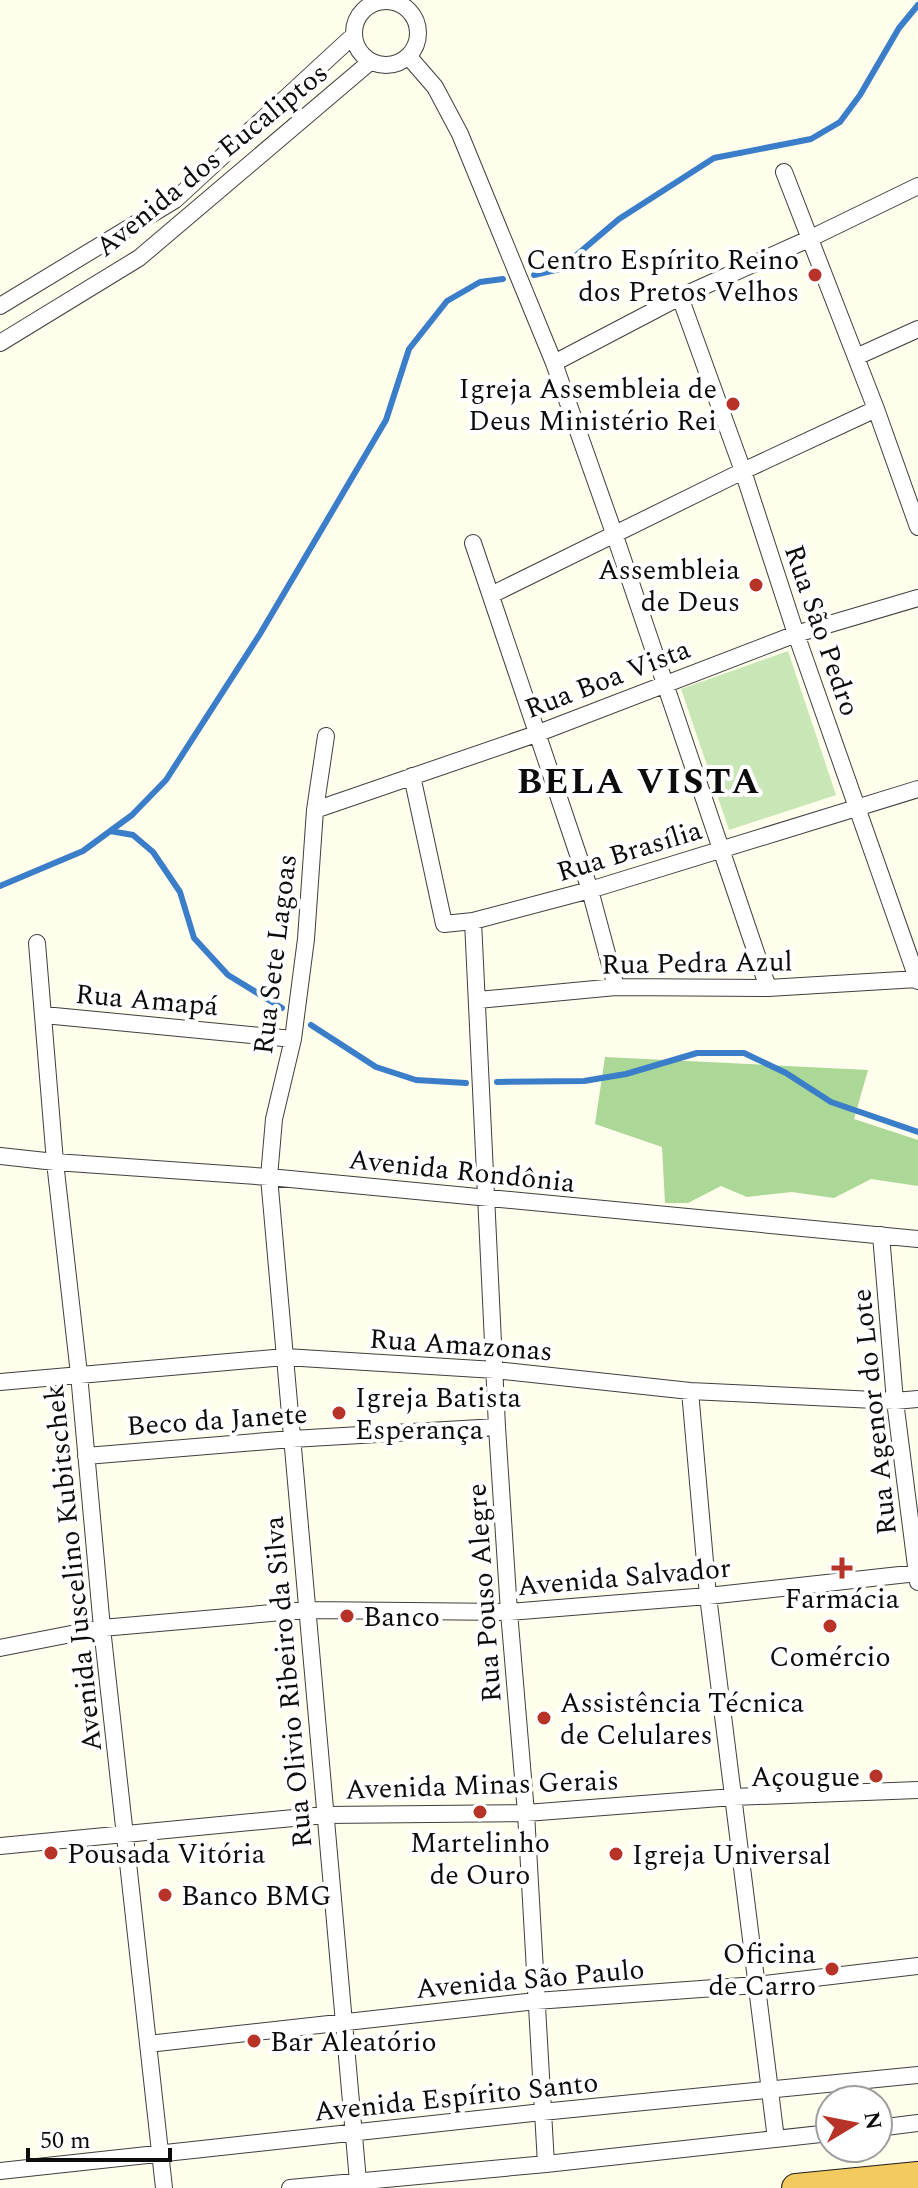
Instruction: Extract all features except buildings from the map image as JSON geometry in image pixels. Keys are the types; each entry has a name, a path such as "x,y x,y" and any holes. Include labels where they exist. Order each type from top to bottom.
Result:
{"highway":[{"path":"796,2188 918,2176"}],"street":[{"path":"402,2 418,27 419,38 409,57 391,66 370,62 356,46 354,35 355,24 365,4 402,2"},
{"name":"Avenida dos Eucaliptos","path":"0,306 175,200 354,35"},
{"path":"409,57 435,87 460,134 554,363 768,988"},
{"name":"Avenida dos Eucaliptos","path":"0,343 139,258 370,62"},
{"path":"784,172 876,409 913,494 918,527"},
{"path":"554,363 680,297 918,186"},
{"name":"Rua São Pedro","path":"680,297 918,980"},
{"path":"856,357 918,329"},
{"path":"491,595 876,409"},
{"path":"473,543 590,890 616,987"},
{"name":"Rua Boa Vista","path":"315,810 536,734 796,634 918,598"},
{"name":"Rua Sete Lagoas","path":"269,1177 274,1119 293,1039 306,939 315,810 326,736"},
{"name":"Rua Brasília","path":"412,776 444,924 473,921 590,890 918,789"},
{"name":"Rua Pouso Alegre","path":"473,921 497,1427 526,1813 546,2164"},
{"name":"Avenida Juscelino Kubitschek","path":"37,943 55,1162 79,1374 102,1628 164,2188"},
{"name":"Rua Pedra Azul","path":"478,1000 616,987 768,988 918,980"},
{"name":"Rua Amapá","path":"44,1015 293,1039"},
{"name":"Avenida Rondônia","path":"0,1156 269,1177 918,1239"},
{"name":"Rua Olivio Ribeiro da Silva","path":"269,1177 358,2181"},
{"name":"Rua Agenor do Lote","path":"881,1235 895,1401 918,1576"},
{"name":"Rua Amazonas","path":"0,1382 285,1357 495,1370 690,1391 895,1401 918,1399"},
{"path":"690,1391 708,1596 776,2139"},
{"name":"Beco da Janete","path":"86,1456 292,1439 497,1427"},
{"name":"Avenida Salvador","path":"0,1648 102,1628 306,1610 509,1612 918,1576"},
{"name":"Avenida Minas Gerais","path":"0,1846 325,1815 526,1813 733,1797 918,1790"},
{"name":"Avenida São Paulo","path":"148,2044 536,2001 756,1985 918,1966"},
{"name":"Avenida Espírito Santo","path":"0,2171 918,2075"},
{"path":"894,2126 918,2123"},
{"path":"290,2188 814,2135"}],"green space":[{"path":"788,651 836,795 729,830 681,689"},
{"path":"605,1057 868,1070 854,1119 918,1140 918,1186 871,1179 834,1198 792,1192 747,1197 721,1186 688,1203 665,1203 662,1147 595,1124"}],"waterway":[{"path":"534,275 560,269 619,219 714,158 811,139 840,122 860,95 899,28 918,5"},
{"path":"0,886 83,851 132,815 166,780 260,634 386,420 409,349 447,301 480,282 503,279"},
{"path":"110,831 133,835 153,852 180,892 194,938 228,975 282,1008"},
{"path":"311,1025 376,1067 416,1080 466,1083"},
{"path":"497,1082 584,1081 626,1074 697,1053 744,1053 786,1073 831,1102 918,1132"}],"place":[{"name":"Centro Espírito Reino dos Pretos Velhos","path":"815,275"},
{"name":"Igreja Assembleia de Deus Ministério Rei","path":"733,404"},
{"name":"Assembleia de Deus","path":"756,585"},
{"name":"Igreja Batista Esperança","path":"339,1413"},
{"name":"Farmácia","path":"842,1568"},
{"name":"Banco","path":"347,1616"},
{"name":"Comércio","path":"830,1626"},
{"name":"Assistência Técnica de Celulares","path":"544,1718"},
{"name":"Açougue","path":"876,1776"},
{"name":"Martelinho de Ouro","path":"480,1812"},
{"name":"Pousada Vitória","path":"51,1853"},
{"name":"Igreja Universal","path":"616,1854"},
{"name":"Banco BMG","path":"165,1895"},
{"name":"Oficina de Carro","path":"832,1969"},
{"name":"Bar Aleatório","path":"254,2041"}],"district":[{"name":"BELA VISTA","path":"639,780"}]}
